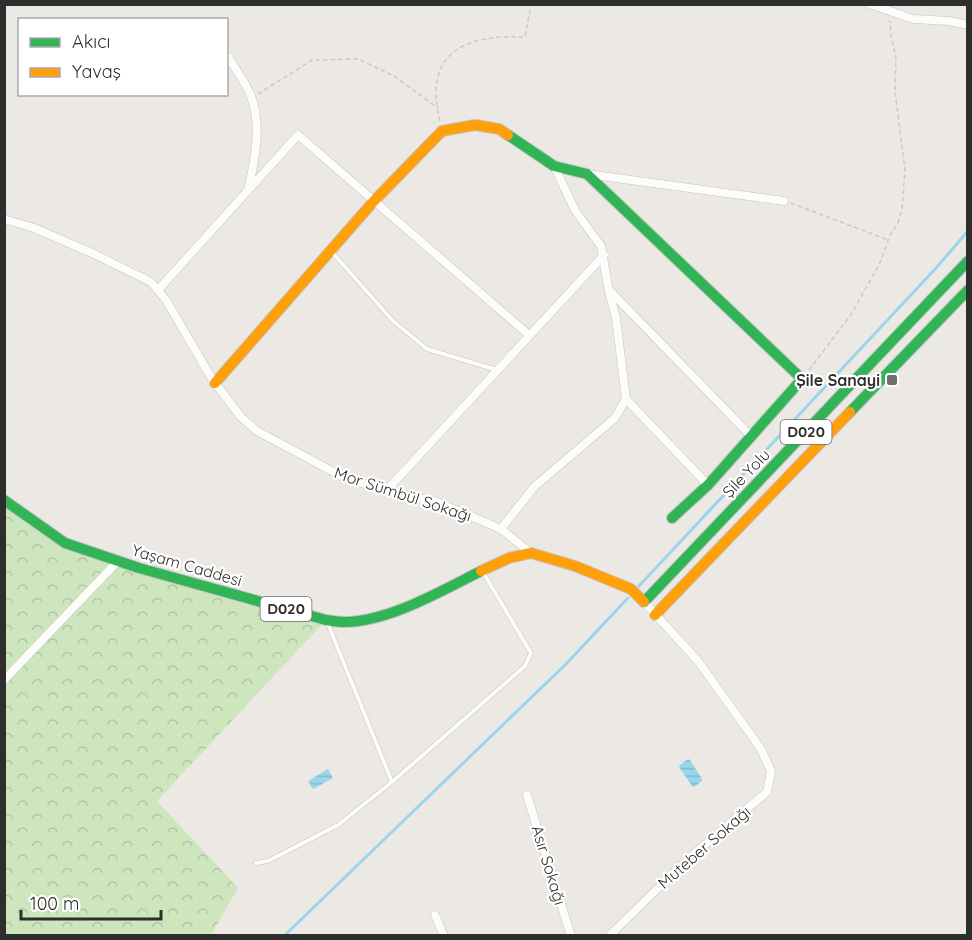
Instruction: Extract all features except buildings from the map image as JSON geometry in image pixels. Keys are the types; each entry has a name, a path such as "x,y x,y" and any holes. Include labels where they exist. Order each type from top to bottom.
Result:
{"main road":[{"path":"215,383 373,202 442,131 475,125 499,129 554,166 587,174 802,379 737,454 672,519"},
{"name":"Şile Yolu","path":"644,602 968,261"},
{"name":"Şile Yolu","path":"655,615 967,291"},
{"name":"Yaşam Caddesi","path":"4,500 65,543 139,568 326,620 345,622 377,617 409,606 509,558 531,553"},
{"path":"531,553 574,566 631,589 644,602"}],"street":[{"path":"870,4 913,19 950,21 968,25"},
{"path":"229,58 251,98 256,117 254,165 247,192"},
{"path":"158,290 298,135 373,202 529,334"},
{"path":"554,166 576,212 601,246 616,318 626,399 708,485"},
{"path":"587,174 784,201"},
{"name":"Mor Sümbül Sokağı","path":"4,219 34,228 151,282 166,300 215,383 241,417 257,431 342,477 437,502 501,529 531,553"},
{"path":"386,490 603,255"},
{"path":"609,290 751,436"},
{"path":"501,529 534,487 615,418 626,399"},
{"path":"4,680 118,561"},
{"name":"Muteber Sokağı","path":"609,936 689,858 767,792 771,771 761,749 698,661 644,602"},
{"name":"Asır Sokağı","path":"527,795 571,936"},
{"path":"435,915 444,936"}],"lane":[{"path":"330,251 393,321 427,350 497,370"},
{"path":"255,863 268,861 338,825 392,782 525,666 531,653 483,571"},
{"path":"326,620 392,782"}],"path":[{"path":"442,131 436,92 440,72 448,57 464,45 480,40 505,36 525,37 531,4"},
{"path":"802,379 850,316 879,265 898,223 902,208 905,170 895,91 896,57 891,35 890,11"},
{"path":"251,98 312,60 358,60 394,76 438,108"},
{"path":"784,201 889,240"}],"green space":[{"path":"4,499 65,543 326,620 157,801 238,888 211,935 5,935"}],"water":[{"path":"688,759 702,779 694,787 679,767"},
{"path":"328,769 333,778 313,789 308,781"}],"waterway":[{"path":"639,586 968,231"},
{"path":"284,936 566,664 628,598"}],"traffic: fast":[{"path":"508,135 554,166 587,174 802,379 708,485 672,518"},
{"path":"644,602 968,261"},
{"path":"850,412 968,290"},
{"path":"4,500 65,543 139,568 331,621 362,620 397,611 481,571"}],"traffic: slow":[{"path":"215,383 373,202 442,131 475,125 499,129 508,135"},
{"path":"655,615 850,412"},
{"path":"481,571 509,558 531,553 575,566 631,589 644,602"}],"place":[{"name":"Şile Sanayi","path":"892,380"}]}
